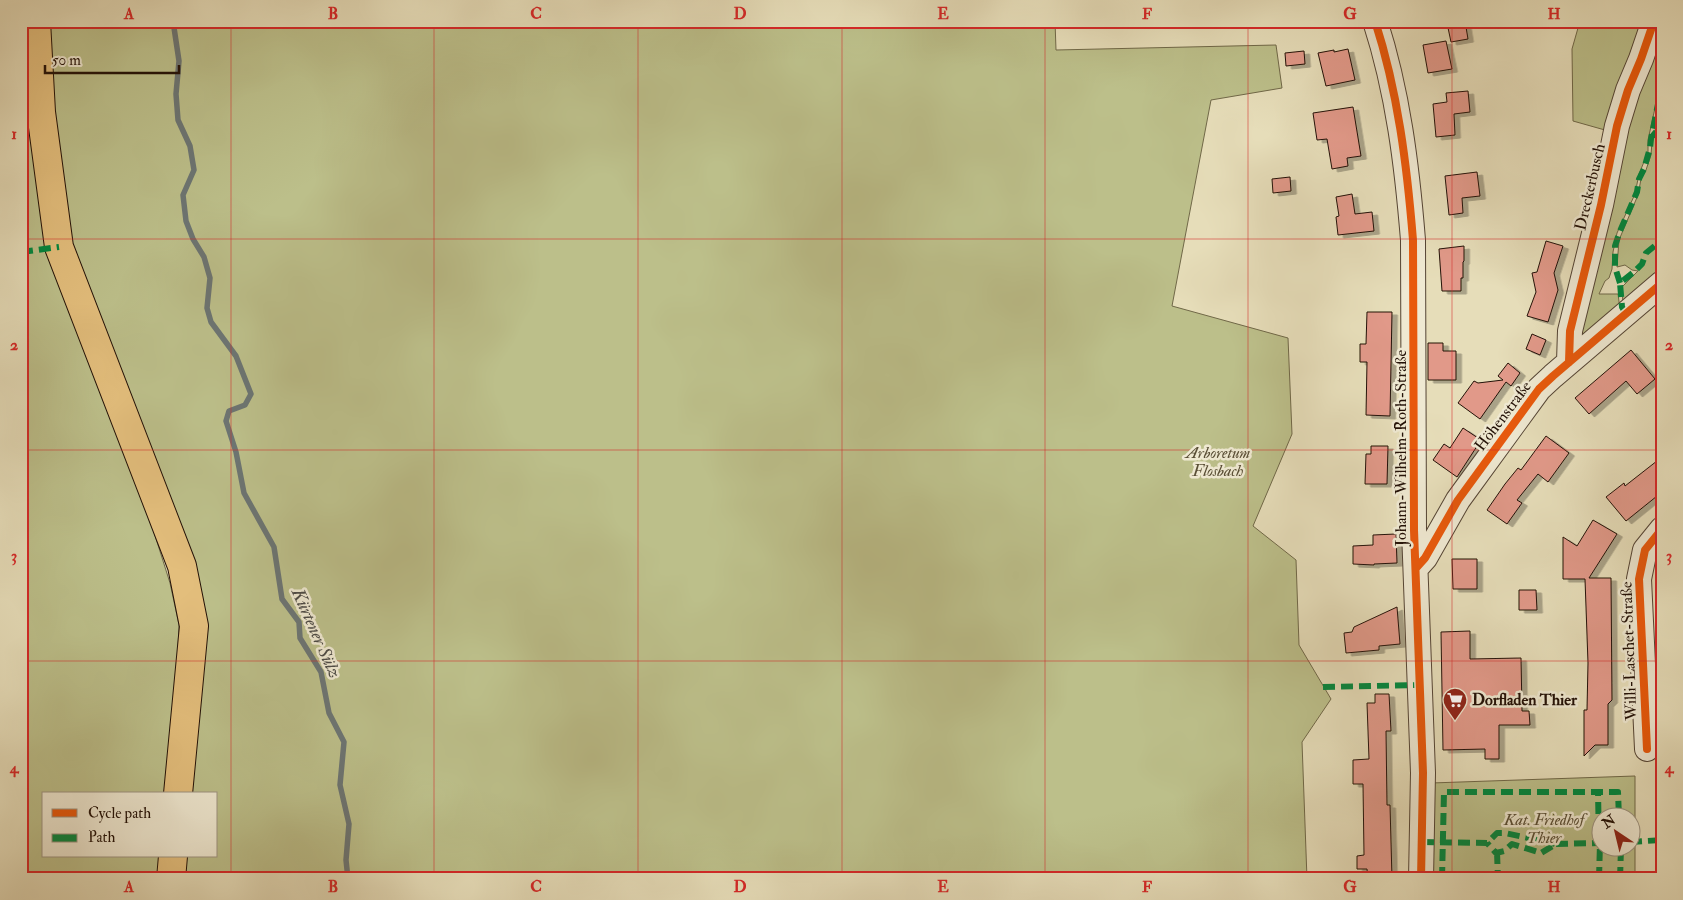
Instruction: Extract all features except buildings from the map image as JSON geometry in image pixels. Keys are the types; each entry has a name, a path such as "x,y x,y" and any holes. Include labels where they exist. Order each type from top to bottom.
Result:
{"main road":[{"path":"36,21 41,112 59,247 182,566 194,626 178,792"},
{"path":"171,879 173,858"}],"street":[{"name":"Johann-Wilhelm-Roth-Straße","path":"1375,21 1387,62 1398,112 1413,240 1416,568 1423,773 1421,879"},
{"name":"Dreckerbusch","path":"1569,362 1570,331 1618,126 1628,90 1642,59 1654,21"},
{"name":"Höhenstraße","path":"1416,568 1425,558 1458,500 1539,389 1662,283"},
{"name":"Willi-Laschet-Straße","path":"1647,749 1639,579 1645,550 1662,529"}],"green space":[{"path":"21,21 25,21 47,250 152,526 170,583 179,625 172,792 42,792 42,858 169,858 165,879 21,879"},
{"name":"Arboretum Flosbach","path":"41,21 1055,21 1056,50 1276,45 1282,88 1211,100 1172,306 1288,338 1292,434 1253,526 1296,560 1299,645 1331,699 1302,742 1307,879 174,879 176,858 218,858 218,792 182,792 198,625 66,247"},
{"path":"1580,21 1648,21 1612,132 1573,121 1572,49"},
{"path":"1662,40 1662,96 1655,108 1648,140 1648,152 1639,174 1635,194 1617,233 1612,269 1599,294 1618,294 1620,309 1581,343 1579,311 1628,102 1658,41"},
{"path":"1662,103 1662,273 1623,305 1622,287 1638,271 1632,270 1625,265 1617,267 1619,240 1638,195 1641,179 1651,155 1652,142"},
{"name":"Kat. Friedhof Thier","path":"1635,776 1635,808 1590,808 1590,858 1635,858 1635,879 1431,879 1431,783"}],"waterway":[{"name":"Kürtener Sülz","path":"173,21 179,61 176,94 178,120 190,146 194,170 183,195 186,221 193,239 204,257 210,278 207,308 211,322 236,356 251,394 245,405 229,411 226,421 236,452 244,493 274,547 282,599 299,622 300,638 321,672 329,713 344,742 340,785 349,824 346,860 348,879"}],"marked path":[{"path":"1620,283 1615,267 1615,246 1637,192 1639,179 1650,148 1658,104 1662,99"},
{"path":"1652,132 1662,140"},
{"path":"1626,314 1622,307 1620,283 1642,264 1646,253 1662,240"},
{"path":"21,252 59,247"},
{"path":"1323,687 1419,685"},
{"path":"1442,879 1444,792 1618,792 1619,808"},
{"path":"1556,844 1599,843 1598,792"},
{"path":"1422,842 1487,843 1497,833 1505,833 1556,844 1541,853 1512,844 1504,851 1496,853 1487,843"},
{"path":"1640,841 1662,840"},
{"path":"1497,852 1498,879"},
{"path":"1599,879 1600,858"},
{"path":"1620,879 1621,858"}],"cycle path":[{"path":"1375,21 1396,102 1408,185 1413,240 1414,530 1423,773 1421,879"},
{"path":"1569,362 1570,331 1601,205 1617,126 1628,90 1654,21"},
{"path":"1416,568 1425,558 1458,500 1539,389 1662,283"},
{"path":"1647,749 1639,579 1645,550 1662,529"}],"place":[{"name":"Dorfladen Thier","path":"1455,721"}]}
